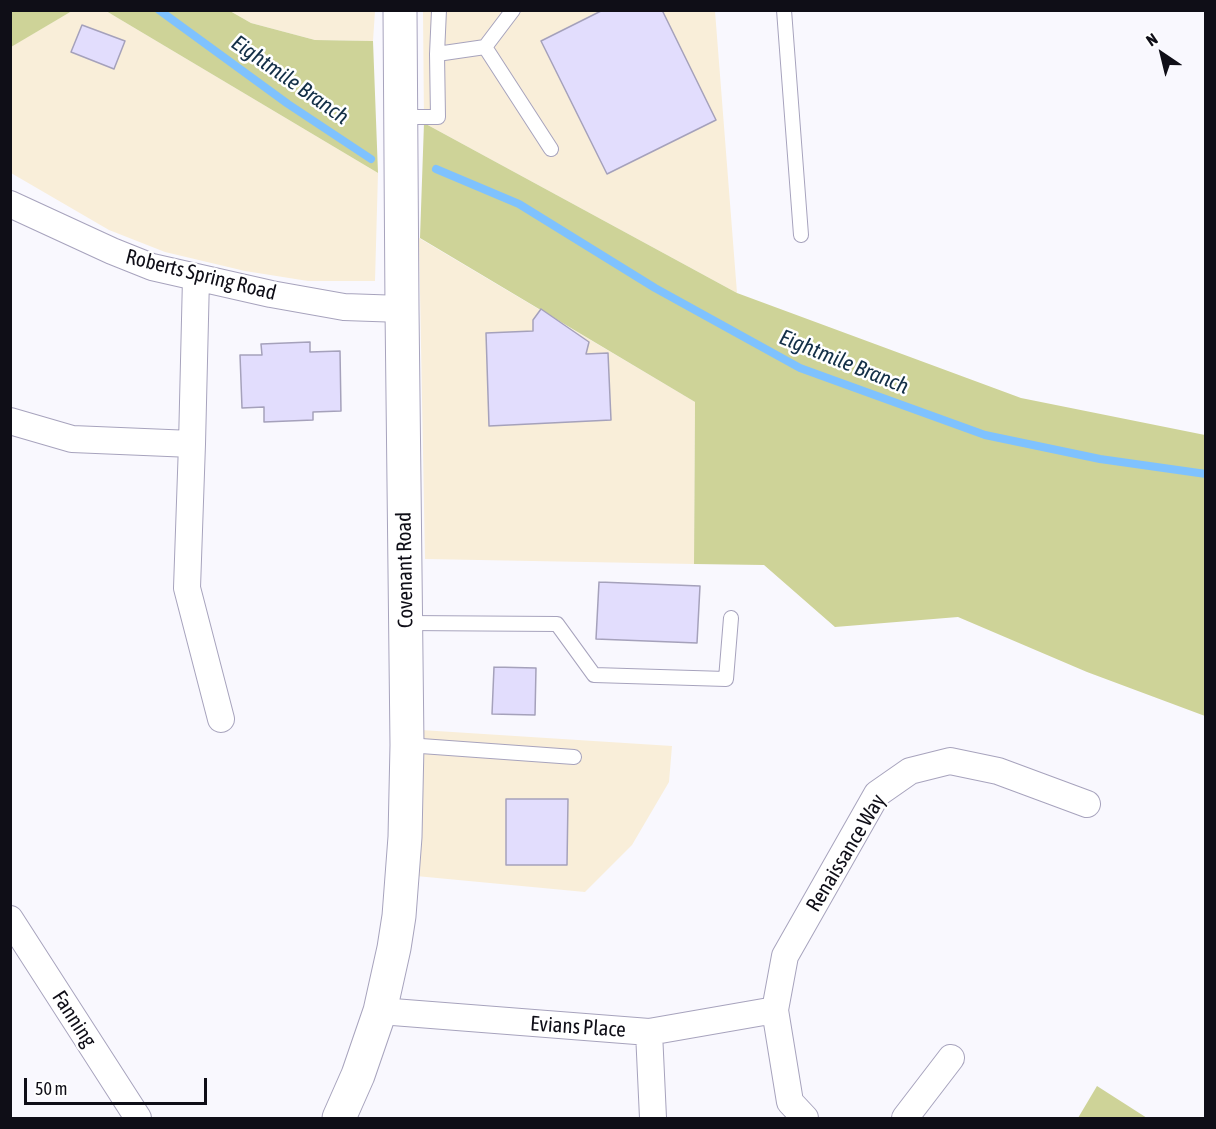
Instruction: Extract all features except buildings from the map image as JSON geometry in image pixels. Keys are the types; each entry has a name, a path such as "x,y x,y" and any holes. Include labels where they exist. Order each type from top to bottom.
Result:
{"street":[{"name":"Covenant Road","path":"339,1119 358,1075 380,1011 394,948 401,896 405,837 407,745 400,10"},
{"name":"Roberts Spring Road","path":"10,204 152,267 271,294 344,307 402,309"},
{"path":"196,278 187,588 221,719"},
{"path":"10,422 72,439 192,444"},
{"name":"Renaissance Way","path":"805,1119 790,1102 775,1011 785,956 877,794 910,771 950,761 998,771 1087,804"},
{"name":"Fanning","path":"10,919 138,1119"},
{"name":"Evians Place","path":"380,1011 649,1032 775,1011"},
{"path":"649,1032 653,1119"},
{"path":"905,1119 951,1058"}],"lane":[{"path":"401,117 438,117 439,10"},
{"path":"437,54 485,47 513,10"},
{"path":"784,10 801,235"},
{"path":"485,47 551,149"},
{"path":"406,623 557,624 594,675 726,679 731,618"},
{"path":"407,745 574,757"}],"shaded area":[{"path":"72,11 106,11 378,173 375,281 308,281 245,271 165,252 109,230 11,173 10,47"},
{"path":"230,11 375,11 373,41 315,40 251,23"},
{"path":"423,11 715,11 737,293 424,123"},
{"path":"419,238 695,402 694,564 425,559"},
{"path":"421,730 672,746 669,782 632,845 585,892 416,876"}],"green space":[{"path":"11,10 72,10 72,11 11,47"},
{"path":"106,11 230,11 251,23 315,40 373,41 378,173"},
{"path":"424,123 737,293 1021,398 1205,435 1205,716 1087,672 958,617 835,627 764,565 694,564 695,402 420,238"},
{"path":"1097,1086 1147,1118 1078,1118"}],"waterway":[{"name":"Eightmile Branch","path":"159,10 288,104 371,159"},
{"name":"Eightmile Branch","path":"436,169 519,204 655,288 800,368 985,435 1100,459 1206,474"}]}
